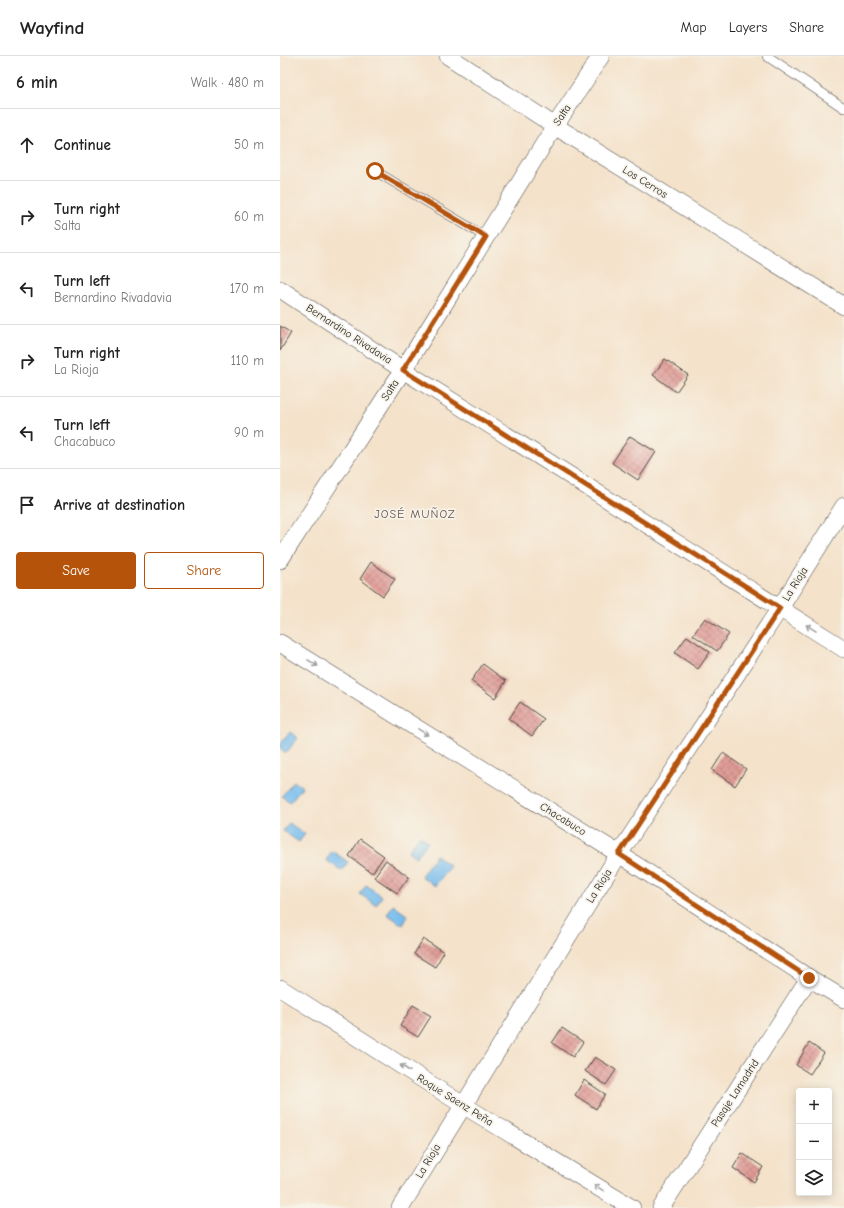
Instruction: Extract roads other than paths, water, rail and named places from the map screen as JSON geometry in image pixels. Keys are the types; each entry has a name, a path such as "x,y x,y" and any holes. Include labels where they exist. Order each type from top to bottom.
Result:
{"street":[{"name":"Los Cerros","path":"448,56 555,126 844,306"},
{"name":"Salta","path":"280,560 403,370 555,126 601,56"},
{"name":"Bernardino Rivadavia","path":"280,289 403,370 844,648"},
{"name":"La Rioja","path":"400,1208 619,854 780,608 844,506"},
{"name":"Chacabuco","path":"280,642 619,854 809,978 844,999"},
{"name":"Pasaje Lamadrid","path":"661,1208 809,978"},
{"name":"Roque Saenz Peña","path":"280,988 463,1105 632,1208"}],"lane":[{"path":"767,56 844,108"},
{"path":"375,171 486,237"}],"water":[{"path":"290,732 298,738 286,753 280,748 280,745"},
{"path":"294,781 302,787 290,802 282,796"},
{"path":"289,823 305,834 299,842 283,831"},
{"path":"420,835 428,842 416,857 408,851"},
{"path":"332,851 348,862 342,871 326,860"},
{"path":"436,855 450,866 435,886 421,876"},
{"path":"366,885 382,896 376,905 360,894"},
{"path":"393,905 408,916 403,925 387,914"}],"district":[{"name":"JOSÉ MUÑOZ","path":"415,514"}]}
